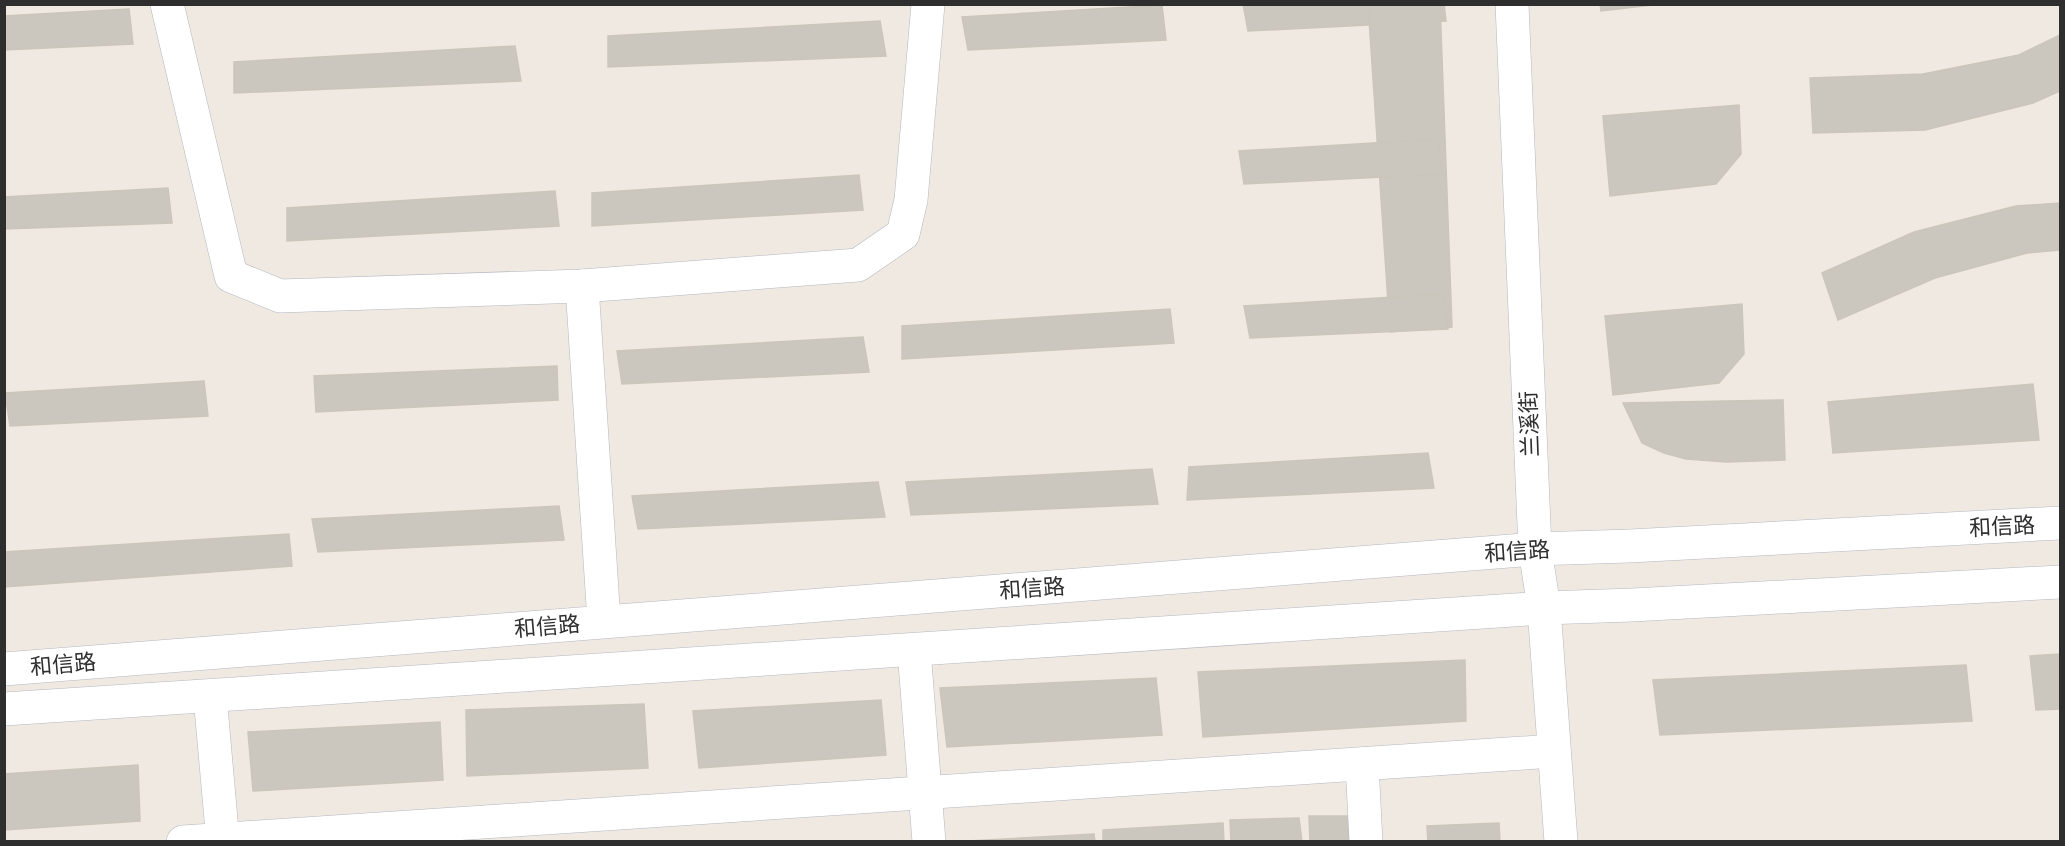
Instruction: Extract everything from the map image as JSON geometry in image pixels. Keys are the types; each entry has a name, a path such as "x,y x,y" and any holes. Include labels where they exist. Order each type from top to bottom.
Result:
{"street":[{"path":"167,4 231,276 280,296 582,286 858,266 903,234 911,200 928,4"},
{"name":"兰溪街","path":"1512,4 1535,549 1544,608 1561,842"},
{"path":"582,286 604,621"},
{"name":"和信路","path":"4,669 1535,549 1630,546 2061,522"},
{"name":"和信路","path":"4,709 1544,608 2061,582"},
{"path":"914,650 929,842"},
{"path":"210,696 223,840"},
{"path":"183,842 1554,751"},
{"path":"1362,764 1366,842"}],"building":[{"path":"1243,4 1444,4 1446,21 1248,31"},
{"path":"1368,4 1440,4 1452,327 1390,332"},
{"path":"1600,4 1661,4 1601,11"},
{"path":"1162,5 1166,40 968,50 962,17"},
{"path":"129,9 133,44 4,50 4,16"},
{"path":"880,21 886,56 608,67 608,36"},
{"path":"2060,35 2060,91 2033,103 1925,130 1813,133 1810,78 1923,74 2019,55"},
{"path":"515,46 521,81 234,93 234,62"},
{"path":"1739,105 1741,154 1716,184 1610,196 1603,116"},
{"path":"1438,139 1442,174 1244,184 1239,151"},
{"path":"859,175 863,210 592,226 592,193"},
{"path":"168,188 172,223 4,229 4,197"},
{"path":"555,191 559,226 287,241 287,208"},
{"path":"2060,203 2060,250 2027,253 1935,278 1838,320 1822,273 1914,232 2016,206"},
{"path":"1444,294 1448,329 1250,338 1244,306"},
{"path":"1742,304 1744,354 1719,383 1613,395 1605,316"},
{"path":"1170,309 1174,343 902,359 902,326"},
{"path":"863,337 869,372 622,384 617,351"},
{"path":"557,366 558,400 316,412 314,376"},
{"path":"204,381 208,416 10,426 5,393"},
{"path":"2033,384 2039,440 1833,453 1828,402"},
{"path":"1783,400 1785,460 1726,462 1686,459 1664,453 1642,443 1623,403"},
{"path":"1428,453 1434,488 1187,500 1189,467"},
{"path":"1152,469 1158,504 911,515 906,482"},
{"path":"878,482 885,517 638,529 632,496"},
{"path":"559,506 564,540 318,552 312,519"},
{"path":"289,534 292,566 4,587 4,552"},
{"path":"2060,654 2060,709 2036,710 2030,656"},
{"path":"1465,660 1466,721 1203,737 1198,672"},
{"path":"1966,665 1972,721 1660,735 1653,680"},
{"path":"1156,678 1162,735 947,747 940,688"},
{"path":"881,700 886,755 699,768 693,711"},
{"path":"644,704 648,768 467,776 466,710"},
{"path":"440,722 443,780 253,791 248,732"},
{"path":"138,765 140,821 4,830 4,774"},
{"path":"1309,816 1354,816 1353,842 1310,842"},
{"path":"1299,818 1302,842 1231,842 1230,820"},
{"path":"1223,823 1224,842 1103,842 1103,830"},
{"path":"1499,823 1500,842 1428,842 1427,826"},
{"path":"1094,834 1095,842 950,842"}]}
